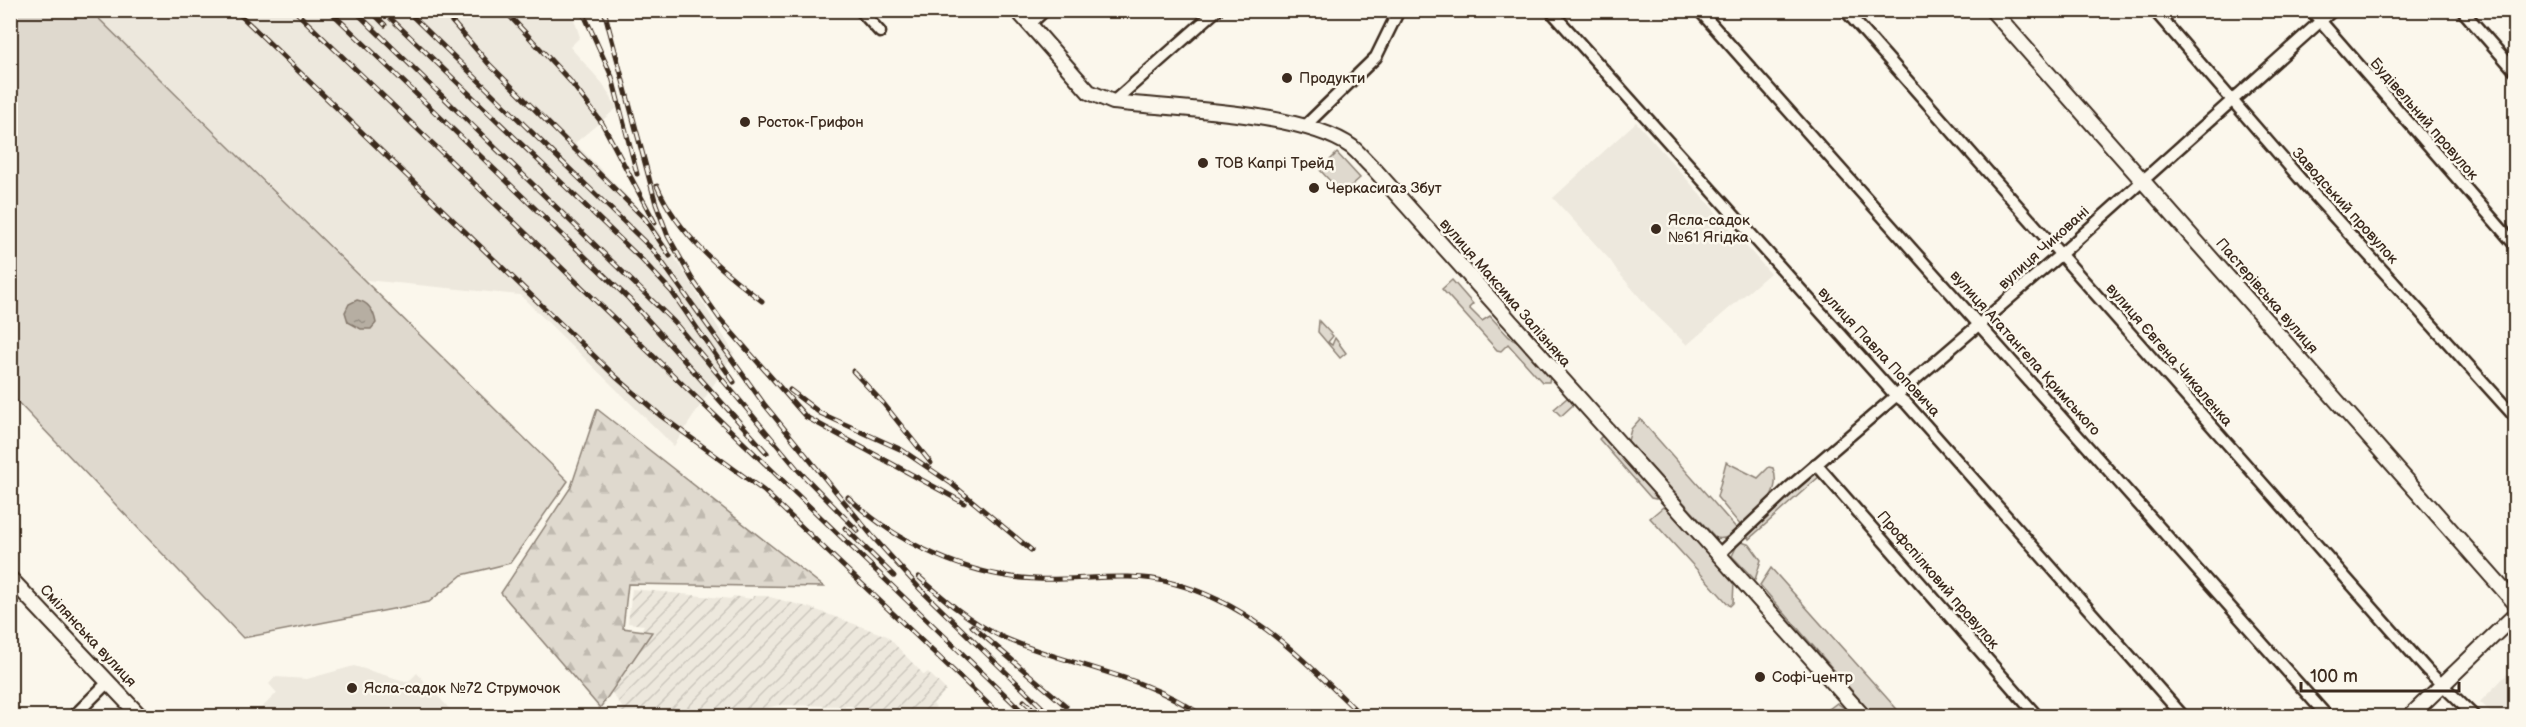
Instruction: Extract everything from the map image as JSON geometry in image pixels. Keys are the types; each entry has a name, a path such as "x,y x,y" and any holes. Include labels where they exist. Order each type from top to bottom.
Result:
{"main road":[{"name":"вулиця Максима Залізняка","path":"1017,10 1089,92 1113,102 1259,118 1305,126 1351,147 1375,170 1863,717"},
{"name":"Пастерівська вулиця","path":"1992,10 2144,179 2516,604"},
{"name":"Смілянська вулиця","path":"10,578 140,717"},
{"path":"2410,717 2516,614"}],"street":[{"path":"860,10 880,32"},
{"path":"1030,24 1045,10"},
{"path":"1113,102 1217,10"},
{"path":"1305,126 1376,57 1399,10"},
{"name":"вулиця Павла Поповича","path":"1550,10 1895,395 1906,403 2183,717"},
{"name":"вулиця Агатангела Кримського","path":"1699,10 2327,717"},
{"name":"вулиця Євгена Чикаленка","path":"1845,10 2442,686 2474,717"},
{"name":"Заводський провулок","path":"2154,10 2309,189 2516,418"},
{"name":"Будівельний провулок","path":"2311,10 2319,23 2516,246"},
{"name":"вулиця Чиковані","path":"1719,554 1816,464 2061,254 2333,10"},
{"path":"2462,10 2516,72"},
{"name":"Профспілковий провулок","path":"1816,464 2037,717"},
{"path":"74,717 108,682"}],"shaded area":[{"path":"91,11 568,11 574,19 580,37 570,47 603,84 617,108 575,143 654,224 734,353 674,446 520,295 366,280"},
{"name":"Ясла-садок №61 Ягідка","path":"1636,122 1770,273 1687,345 1648,307 1610,260 1553,198"},
{"path":"632,589 732,599 733,596 752,599 753,596 766,596 811,608 887,636 924,675 928,672 946,690 933,704 936,707 927,716 849,706 779,705 731,716 615,716 622,707 610,690 644,625 628,623"},
{"name":"Ясла-садок №72 Струмочок","path":"354,666 408,682 417,673 456,716 254,715 277,693 269,684 275,677 307,679"},
{"path":"2515,666 2515,716 2495,716 2480,702"}],"green space":[{"path":"11,11 91,11 568,481 510,563 462,575 429,602 243,638 11,395"},
{"path":"1337,153 1360,178 1342,194 1320,170"},
{"path":"1452,280 1473,304 1469,308 1482,321 1490,316 1509,337 1521,343 1550,376 1549,382 1542,382 1508,344 1501,351 1497,350 1442,289"},
{"path":"1319,321 1333,336 1328,342 1332,345 1335,338 1346,353 1340,358 1318,332"},
{"path":"1567,398 1571,399 1573,405 1561,416 1554,409"},
{"path":"597,409 824,587 628,584 623,628 652,632 600,708 501,593 571,487"},
{"path":"1640,419 1738,530 1728,537 1716,538 1628,441 1631,429"},
{"path":"1605,437 1656,495 1656,499 1651,498 1599,439"},
{"path":"1726,462 1758,478 1769,467 1773,468 1775,486 1772,494 1768,501 1741,526 1717,497"},
{"path":"1816,471 1821,475 1749,539 1746,534"},
{"path":"1663,507 1670,510 1734,582 1733,603 1730,606 1650,518"},
{"path":"1739,541 1750,545 1761,560 1755,580 1732,556"},
{"path":"1771,568 1903,716 1874,716 1760,585"},
{"path":"1837,703 1855,716 1829,716 1825,712"}],"water":[{"path":"357,300 368,305 372,311 376,323 371,329 361,329 348,322 345,312 349,304"}],"railway":[{"path":"235,10 616,377 661,416 764,491 1001,716"},
{"path":"294,10 1027,716"},
{"path":"329,10 629,299 767,453"},
{"path":"354,10 674,322 799,471 858,531"},
{"path":"370,10 385,25"},
{"path":"382,10 642,260 672,292 734,382"},
{"path":"406,10 654,251 764,404 873,537 921,590 1051,716"},
{"path":"442,10 489,64 645,219 670,256"},
{"path":"582,10 612,77 637,174"},
{"path":"604,10 656,204 668,236 692,279 720,319 806,417 964,503"},
{"path":"506,12 570,81 602,123 655,223"},
{"path":"657,186 676,220 702,250 762,301"},
{"path":"853,371 883,403 931,463"},
{"path":"790,390 820,413 902,450 952,484 1031,550"},
{"path":"848,497 867,514 911,543 985,572 1036,579 1122,577 1156,579 1201,592 1227,604 1275,636 1362,716"},
{"path":"845,528 894,576"},
{"path":"919,577 967,617 1000,636 1155,690 1203,716"},
{"path":"972,626 1066,706"},
{"path":"1024,701 1040,716"}],"place":[{"name":"Продукти","path":"1287,78"},
{"name":"Росток-Грифон","path":"745,122"},
{"name":"ТОВ Капрі Трейд","path":"1203,163"},
{"name":"Черкасигаз Збут","path":"1314,188"},
{"name":"Ясла-садок №61 Ягідка","path":"1656,229"},
{"name":"Софі-центр","path":"1760,677"},
{"name":"Ясла-садок №72 Струмочок","path":"352,688"}]}
